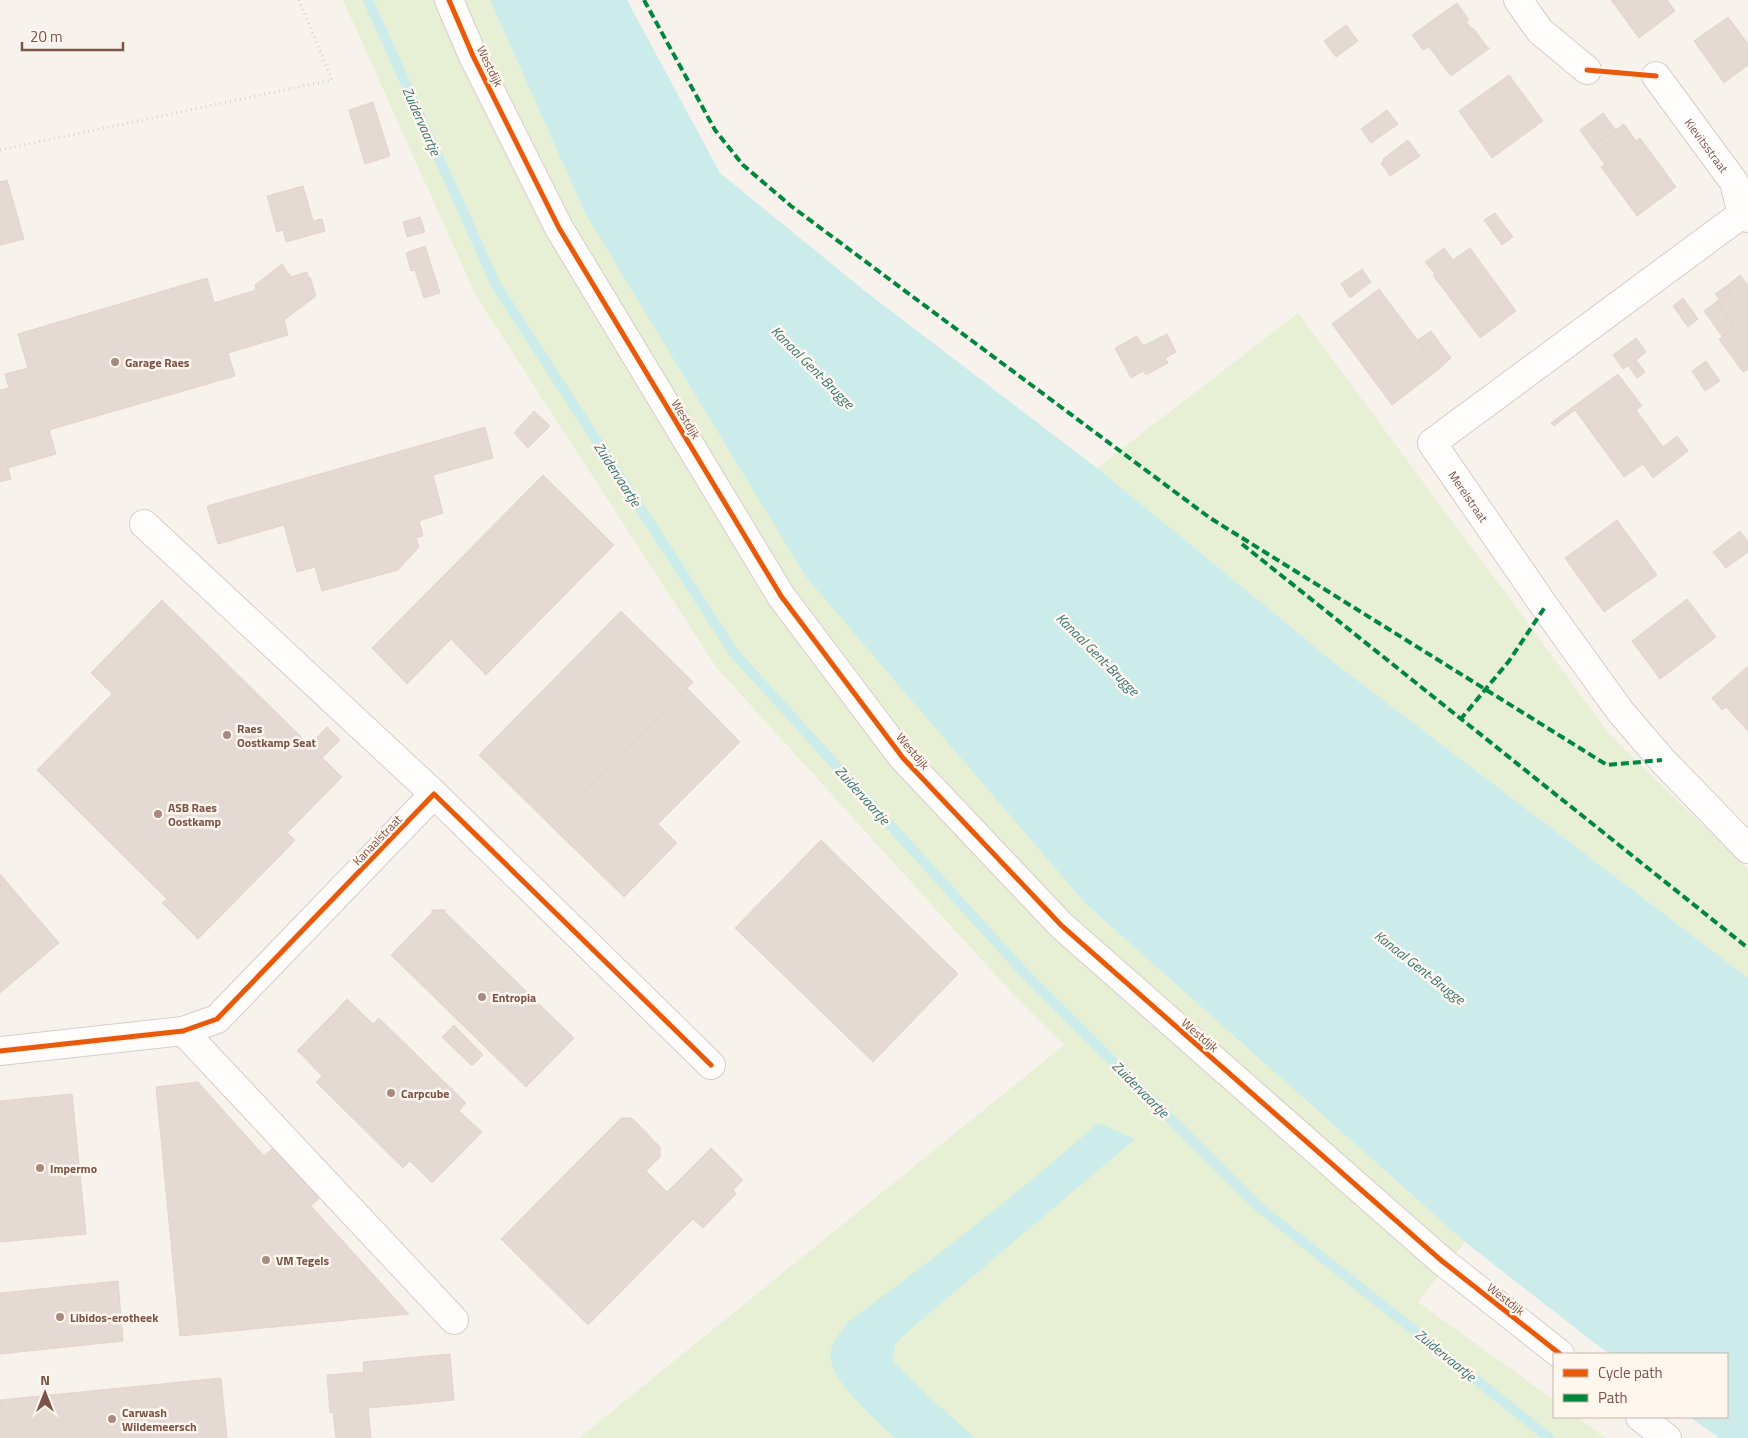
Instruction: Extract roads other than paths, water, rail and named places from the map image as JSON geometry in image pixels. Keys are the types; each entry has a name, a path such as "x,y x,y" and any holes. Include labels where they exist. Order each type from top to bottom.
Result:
{"street":[{"name":"Westdijk","path":"449,0 473,56 555,220 570,246 781,596 903,758 1061,925 1442,1261 1559,1353"},
{"path":"1518,0 1540,31 1587,70"},
{"name":"Kievitsstraat","path":"1656,76 1734,182 1745,216"},
{"name":"Merelstraat","path":"1745,216 1432,443 1620,711 1662,760 1748,848"},
{"path":"144,524 434,794 711,1065"},
{"name":"Kanaalstraat","path":"0,1051 183,1031 217,1019 434,794"},
{"path":"183,1031 454,1320"},
{"path":"1641,1418 1667,1438"}],"water":[{"name":"Kanaal Gent-Brugge","path":"490,0 627,0 720,173 870,295 1097,468 1336,664 1748,978 1748,1438 1719,1438 1691,1418 1728,1418 1728,1353 1608,1353 1465,1242 1086,904 806,577 586,215"},
{"path":"1098,1123 1135,1139 895,1344 893,1361 928,1396 975,1438 895,1438 868,1413 840,1381 834,1371 830,1356 838,1336 847,1323 975,1226"}],"waterway":[{"name":"Zuidervaartje","path":"368,0 496,285 734,653 1028,977 1258,1206 1549,1438"}],"place":[{"name":"Garage Raes","path":"115,362"},
{"name":"Raes Oostkamp Seat","path":"227,735"},
{"name":"ASB Raes Oostkamp","path":"158,814"},
{"name":"Entropia","path":"482,997"},
{"name":"Carpcube","path":"391,1093"},
{"name":"Impermo","path":"40,1168"},
{"name":"VM Tegels","path":"266,1260"},
{"name":"Libidos-erotheek","path":"60,1317"},
{"name":"Carwash Wildemeersch","path":"112,1419"}]}
